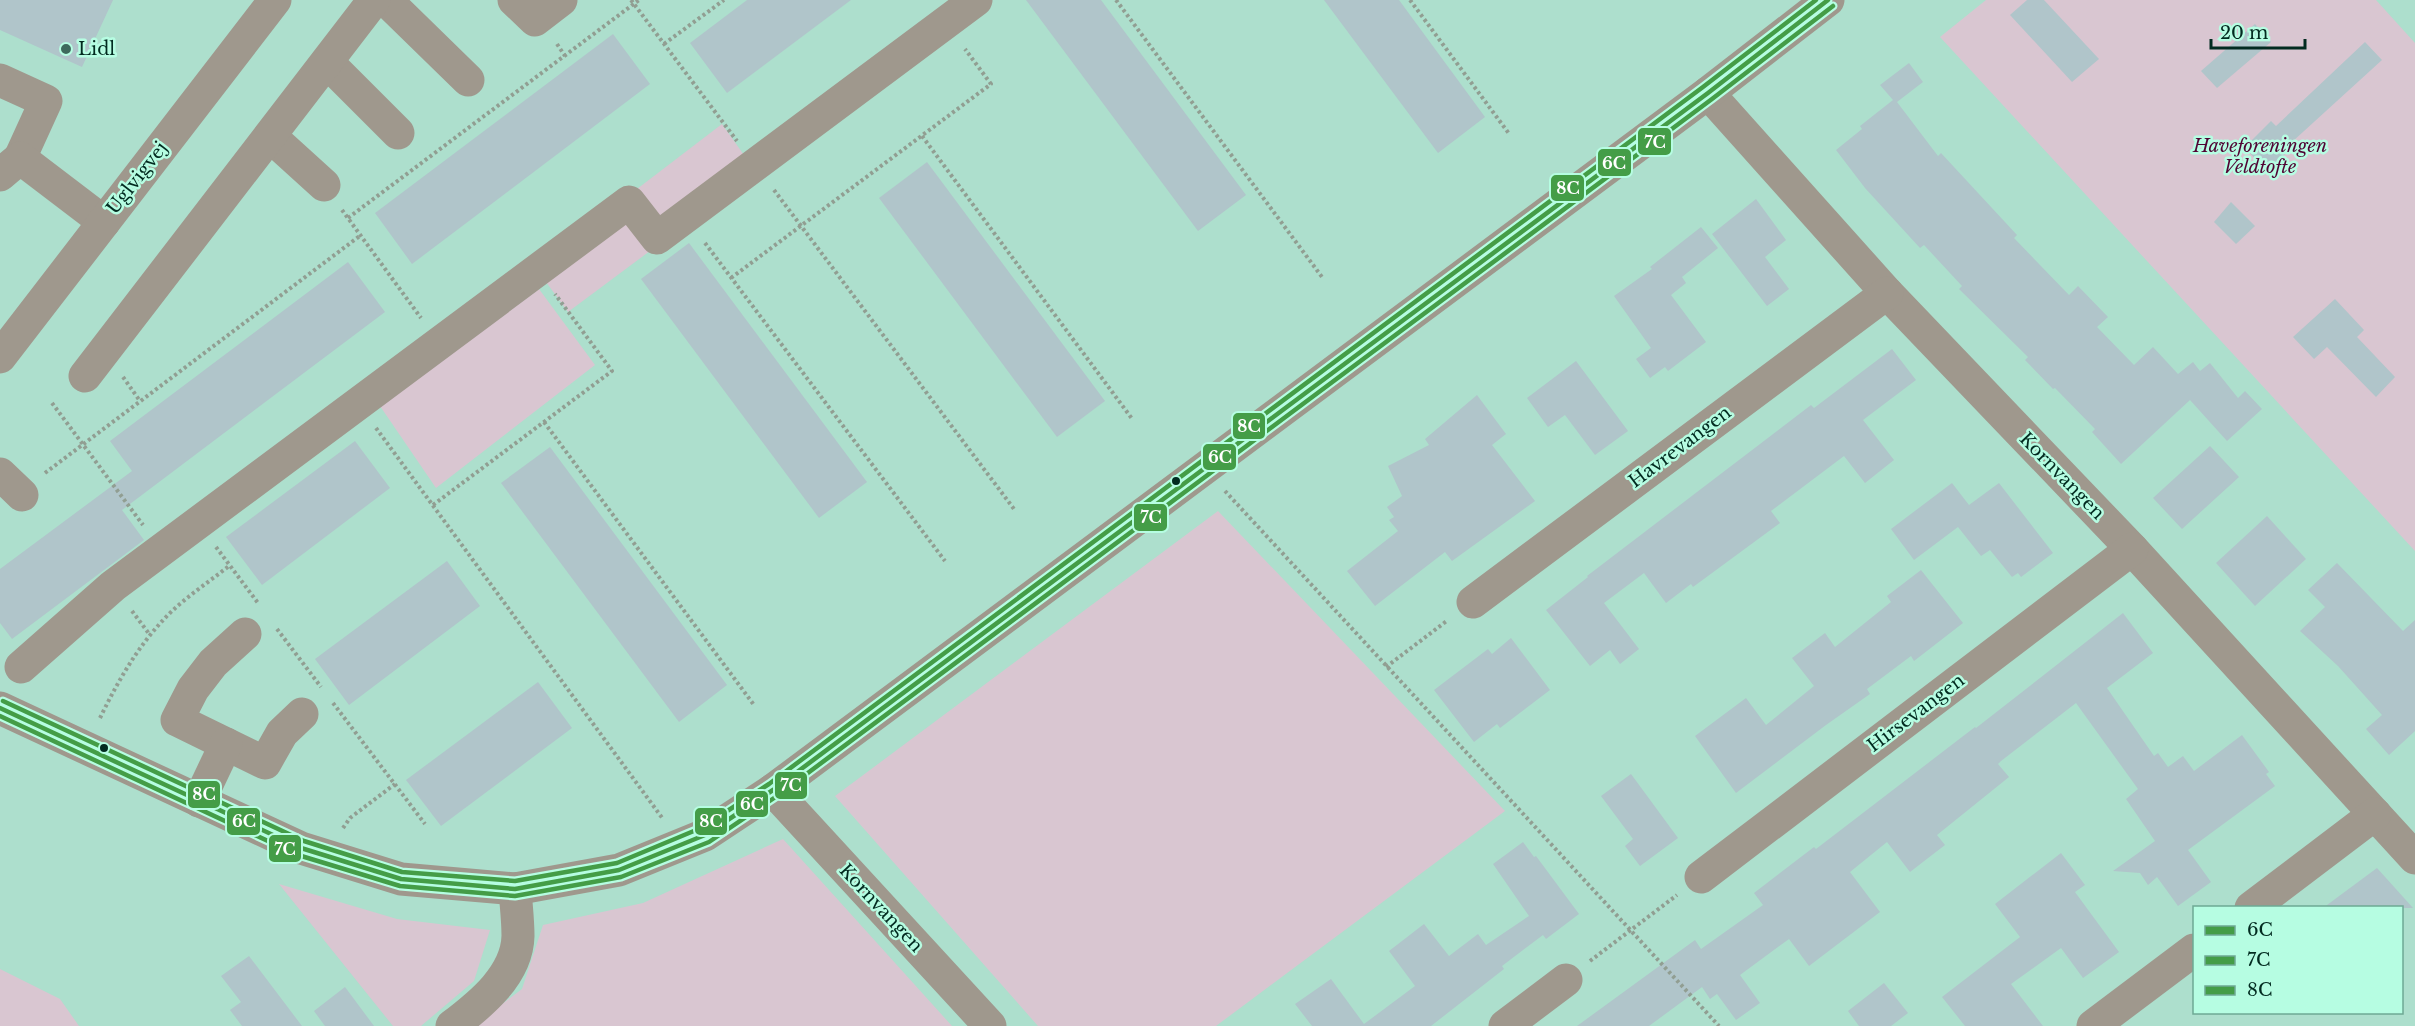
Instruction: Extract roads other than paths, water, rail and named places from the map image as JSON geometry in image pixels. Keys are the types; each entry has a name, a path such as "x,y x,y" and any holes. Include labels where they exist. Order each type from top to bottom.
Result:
{"street":[{"name":"Uglvigvej","path":"0,357 275,0"},
{"path":"85,376 374,0"},
{"path":"386,0 468,80"},
{"path":"514,0 535,20 561,0"},
{"path":"21,667 113,586 629,202 657,238 976,0"},
{"path":"0,708 300,848 401,879 515,889 619,870 705,834 773,790 1708,93 1828,0"},
{"path":"327,62 398,133"},
{"path":"0,80 46,101 10,167 104,222"},
{"name":"Kornvangen","path":"1708,93 1887,293 2132,549 2415,858"},
{"path":"270,136 324,185"},
{"name":"Havrevangen","path":"1473,602 1887,293"},
{"name":"Hirsevangen","path":"1701,877 2132,549"},
{"path":"261,623 213,663 193,689 177,720 265,763 282,733 302,714"},
{"path":"199,801 226,744"},
{"name":"Kornvangen","path":"773,790 990,1026"},
{"path":"2254,906 2375,814"},
{"path":"452,1026 469,1013 508,974 518,938 515,889"},
{"path":"2093,1026 2193,951"},
{"path":"1505,1026 1566,980"}],"place":[{"name":"Lidl","path":"66,49"}],"park label":[{"name":"Haveforeningen Veldtofte","path":"2260,156"}]}
